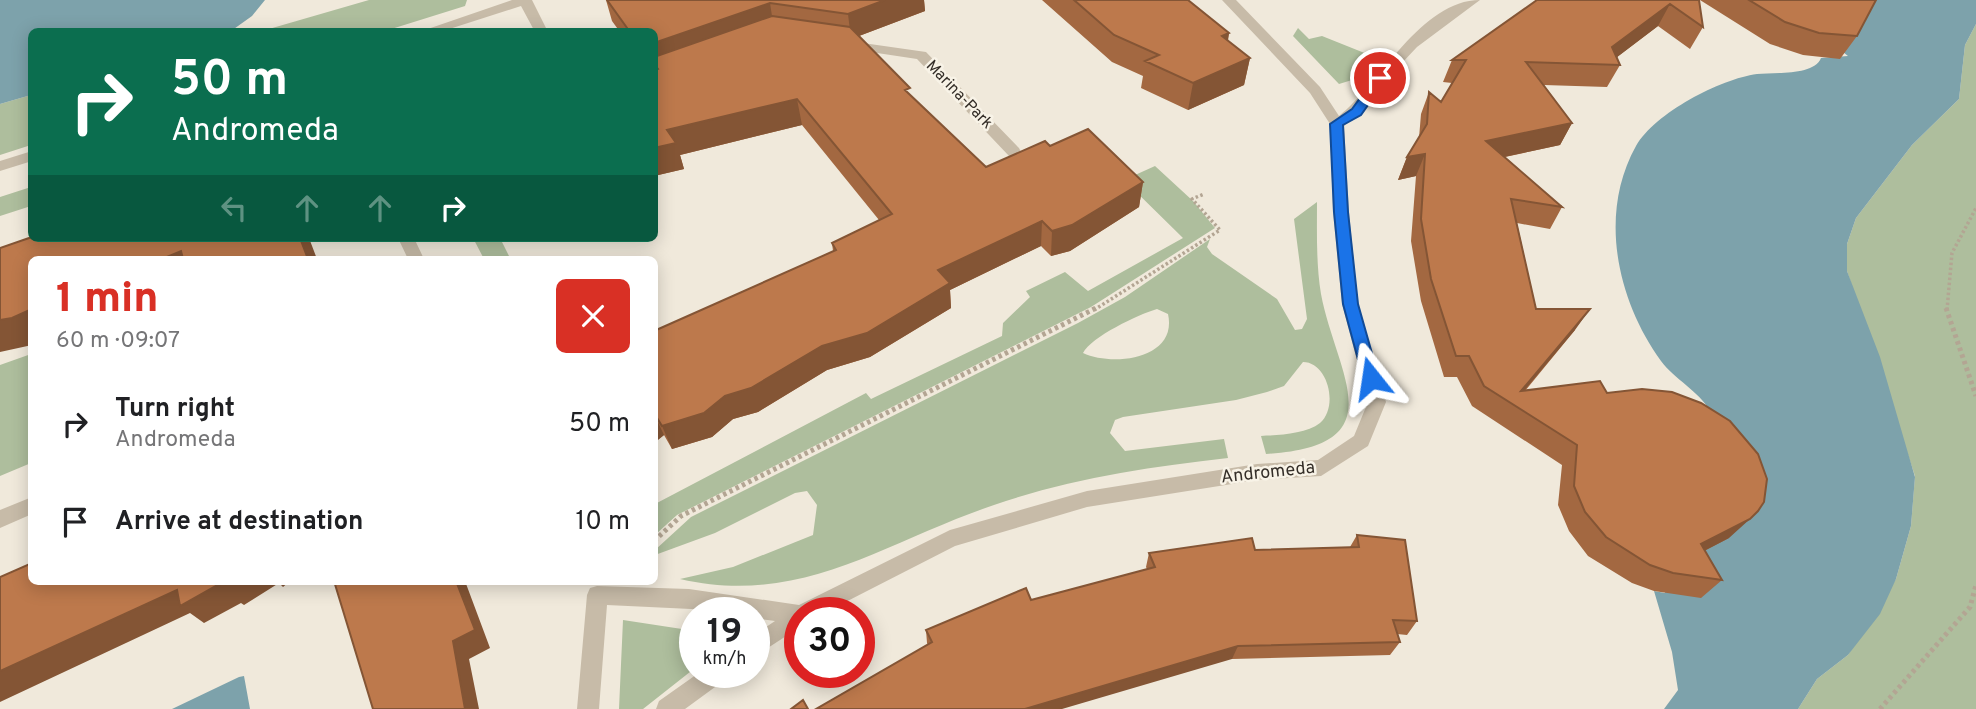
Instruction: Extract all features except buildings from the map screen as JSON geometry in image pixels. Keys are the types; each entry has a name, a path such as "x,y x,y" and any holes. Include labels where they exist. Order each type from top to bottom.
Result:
{"street":[{"path":"438,28 525,0 540,28"},
{"path":"1229,0 1315,90 1337,124 1356,112 1380,78 1414,42 1473,0"},
{"name":"Marina-Park","path":"828,42 921,55 1014,152"},
{"name":"Andromeda","path":"836,597 950,539 1087,499 1257,472 1321,468 1361,441 1377,402 1350,304 1341,212 1337,124"},
{"path":"0,166 28,157"},
{"path":"0,519 28,507"},
{"path":"588,709 592,588 689,598 784,612"},
{"path":"667,709 696,688"}],"path":[{"path":"658,537 681,516 1084,316 1150,277 1220,230 1192,199 1204,194"},
{"path":"1976,208 1952,253 1946,308 1976,396"},
{"path":"1880,709 1970,607 1976,585"}],"green space":[{"path":"369,0 467,0 465,6 395,28 272,28"},
{"path":"1976,24 1976,709 1798,709 1817,679 1848,655 1896,579 1911,526 1915,476 1847,271 1847,244 1856,218 1912,145 1959,99 1965,45"},
{"path":"1298,28 1309,39 1322,36 1372,56 1352,80 1339,84 1293,36"},
{"path":"28,96 28,146 0,155 0,104"},
{"path":"1155,166 1193,201 1215,228 1091,307 677,515 658,532 658,502 866,393 871,399 1002,336 1003,323 1030,297 1026,291 1065,272 1088,291 1183,238 1124,180"},
{"path":"28,188 28,207 0,216 0,197"},
{"path":"1317,202 1321,294 1349,401 1345,421 1332,437 1307,448 1266,454 1261,436 1307,430 1326,416 1330,397 1328,386 1319,369 1303,362 1284,386 1236,400 1123,417 1115,420 1110,433 1125,451 1224,439 1228,458 1139,470 1022,496 954,520 842,566 804,578 765,584 724,585 680,579 733,567 813,535 817,505 807,491 795,493 715,533 658,554 658,547 691,517 1078,323 1125,297 1210,239 1207,247 1212,254 1277,299 1295,330 1302,329 1307,319 1294,219","holes":["1157,309 1168,314 1168,329 1163,341 1140,356 1110,359 1083,353 1105,333"]},
{"path":"475,242 502,242 509,256 482,256"},
{"path":"28,355 28,464 0,476 0,365"},
{"path":"623,620 679,629 679,681 643,709 619,709"}],"water":[{"path":"0,0 265,0 252,16 235,28 28,28 28,96 0,104"},
{"path":"1853,0 1976,0 1976,24 1965,45 1959,99 1912,145 1856,218 1847,244 1847,271 1880,357 1915,477 1911,526 1896,579 1880,614 1848,655 1817,679 1798,709 1664,709 1678,690 1672,652 1654,591 1665,593 1661,528 1718,543 1737,530 1710,411 1700,397 1661,361 1633,311 1624,284 1616,228 1624,172 1645,134 1673,110 1707,90 1742,77 1802,70 1817,64 1821,58 1848,56 1806,22"},
{"path":"244,676 250,709 172,709 239,677"}],"route":[{"path":"1371,378 1350,304 1341,212 1337,124 1356,112 1380,78"}]}
